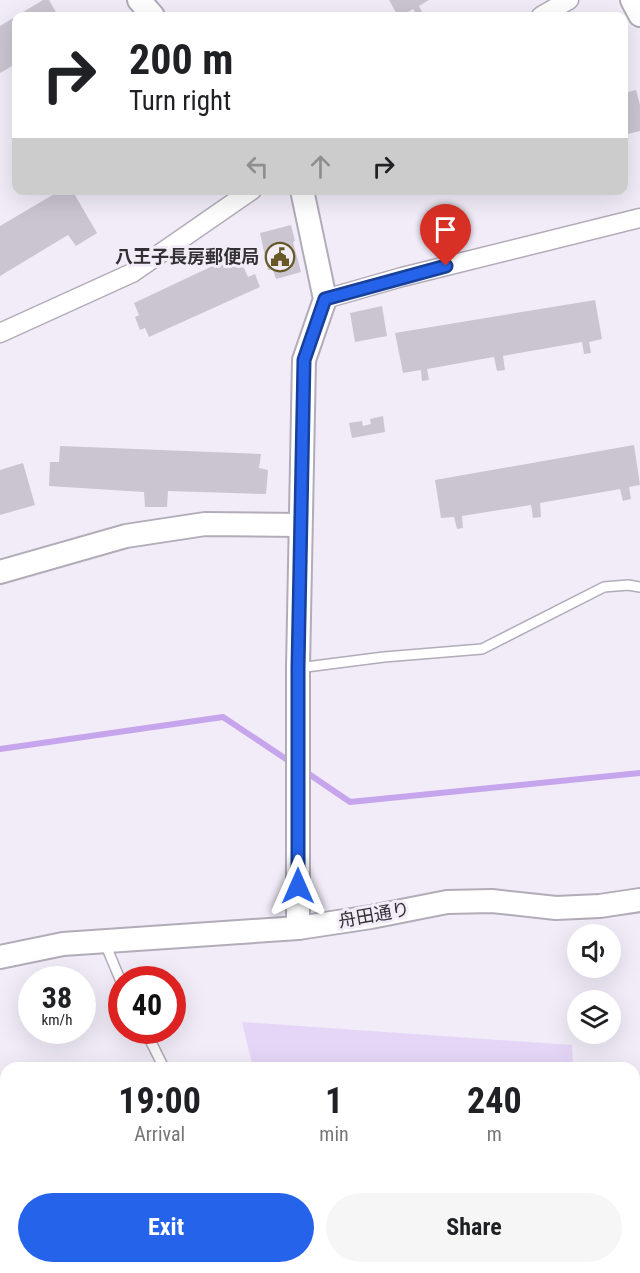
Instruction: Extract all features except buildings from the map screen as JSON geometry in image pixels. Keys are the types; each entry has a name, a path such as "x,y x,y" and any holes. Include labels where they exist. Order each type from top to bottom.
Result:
{"street":[{"path":"139,0 150,12"},
{"path":"548,12 569,0"},
{"path":"632,0 640,15"},
{"path":"0,333 132,273 245,195"},
{"path":"298,928 298,668 304,360 325,299 303,195"},
{"path":"325,299 640,218"},
{"path":"0,572 126,536 205,524 300,525"},
{"name":"舟田通り","path":"0,957 63,944 298,928 447,902 492,901 556,908 600,906 640,900"}],"lane":[{"path":"298,668 384,657 482,649 604,587 628,585 640,587"},
{"path":"104,941 114,966"},
{"path":"152,1044 161,1062"}],"shaded area":[{"path":"242,1022 572,1045 573,1062 252,1062"}],"waterway":[{"path":"0,749 223,717 292,763"},
{"path":"303,770 350,802 640,773"}],"place":[{"name":"八王子長房郵便局","path":"280,257"}],"route":[{"path":"298,886 298,668 304,360 325,299 446,266"}]}
